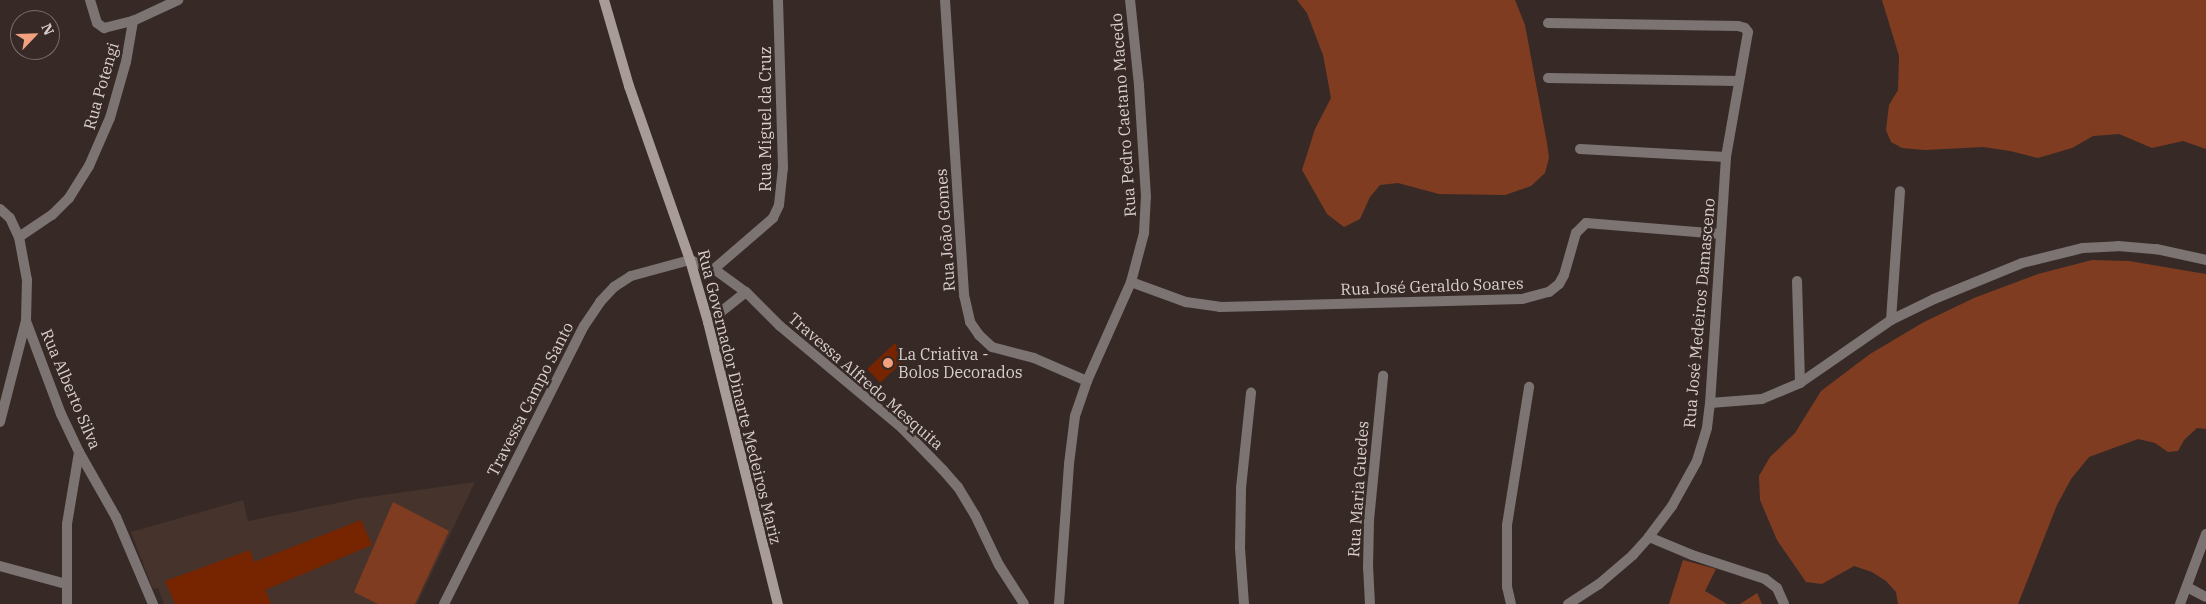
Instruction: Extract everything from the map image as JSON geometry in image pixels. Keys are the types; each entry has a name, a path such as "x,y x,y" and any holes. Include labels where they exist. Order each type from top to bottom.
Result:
{"main road":[{"name":"Rua Governador Dinarte Medeiros Mariz","path":"604,0 629,86 690,260 708,322 778,604"}],"street":[{"path":"90,0 97,23 102,27 133,21 178,0"},
{"name":"Rua Miguel da Cruz","path":"714,269 773,218 779,205 783,168 778,0"},
{"name":"Rua João Gomes","path":"945,0 964,295 970,322 979,336 992,347 1034,358 1087,381"},
{"name":"Rua Pedro Caetano Macedo","path":"1060,604 1069,464 1075,416 1087,381 1131,282 1144,233 1146,197 1140,84 1130,0"},
{"name":"Rua Potengi","path":"19,237 52,216 70,198 89,166 110,118 126,62 133,21"},
{"name":"Rua José Medeiros Damasceno","path":"1548,23 1738,26 1745,28 1748,32 1726,157 1710,403 1707,428 1697,461 1672,506 1649,537 1599,584 1568,604"},
{"path":"1548,78 1738,81"},
{"path":"1580,149 1726,157"},
{"path":"1891,320 1900,191"},
{"name":"Rua Alberto Silva","path":"0,209 10,218 19,237 27,280 26,322 79,452 116,516 153,604"},
{"name":"Rua José Geraldo Soares","path":"1131,282 1186,302 1220,306 1522,300 1549,292 1559,284 1564,276 1576,233 1586,223 1722,234"},
{"path":"1710,403 1762,398 1800,383 1891,320 1986,276 2022,263 2083,248 2118,246 2156,249 2206,260"},
{"name":"Travessa Alfredo Mesquita","path":"690,260 714,269 746,292 780,326 902,428 943,470 958,487 975,515 999,565 1024,604"},
{"name":"Travessa Campo Santo","path":"444,604 576,343 600,302 614,287 631,276 690,260"},
{"path":"1797,280 1800,383"},
{"path":"708,322 746,292"},
{"path":"0,422 26,322"},
{"name":"Rua Maria Guedes","path":"1370,604 1368,568 1369,520 1383,376"},
{"path":"1511,604 1507,587 1507,525 1529,387"},
{"path":"1244,604 1240,548 1241,488 1251,393"},
{"path":"67,604 67,524 79,452"},
{"path":"2180,604 2206,534"},
{"path":"1649,537 1692,555 1765,579 1777,588 1784,604"},
{"path":"0,566 66,584"},
{"path":"2187,586 2206,597"}],"shaded area":[{"path":"1297,0 1515,0 1525,25 1547,143 1549,158 1545,173 1531,186 1505,195 1439,194 1398,183 1380,185 1370,197 1360,219 1344,227 1327,214 1302,170 1315,129 1331,98 1323,55 1307,13"},
{"path":"1882,0 2206,0 2206,149 2183,141 2152,148 2119,134 2093,136 2072,148 2038,158 1983,147 1925,150 1902,148 1891,142 1886,130 1889,105 1898,90 1899,56"},
{"path":"2092,260 2129,261 2206,274 2206,429 2197,428 2184,440 2178,451 2168,452 2155,443 2138,439 2089,457 2071,479 2057,505 2018,604 1898,604 1896,592 1886,581 1872,572 1854,566 1822,584 1806,582 1777,540 1760,500 1759,476 1770,457 1795,433 1821,391 1870,354 1924,322 1974,298 2038,274"},
{"path":"475,482 417,604 164,604 158,588 153,589 131,532 243,500 248,521 362,498"},
{"path":"393,502 449,531 415,604 378,604 354,592"},
{"path":"1683,560 1716,569 1705,591 1727,604 1669,604"},
{"path":"1757,593 1762,604 1740,604"}],"building":[{"name":"La Criativa - Bolos Decorados","path":"895,343 908,357 880,383 867,369"},
{"path":"361,520 372,545 265,590 271,604 175,604 165,581 250,550 254,562"}],"place":[{"name":"La Criativa - Bolos Decorados","path":"888,363"}]}
